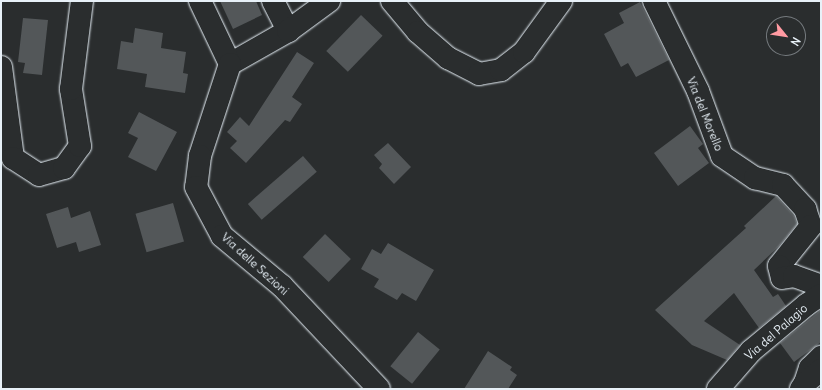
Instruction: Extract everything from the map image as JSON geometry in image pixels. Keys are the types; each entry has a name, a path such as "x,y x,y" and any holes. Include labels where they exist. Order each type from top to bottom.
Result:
{"street":[{"path":"1,66 13,158 39,175 64,168 80,146 71,89 82,1"},
{"path":"200,1 230,64 288,31 329,1"},
{"path":"273,1 288,31"},
{"path":"392,1 418,32 448,58 479,74 501,70 524,52 561,1"},
{"name":"Via del Morello","path":"654,1 698,91 722,156 755,178 783,185 805,209 812,226 779,266 782,278 794,276 821,286"},
{"name":"Via delle Sezioni","path":"230,64 200,156 196,187 222,236 282,286 379,389"},
{"name":"Via del Palagio","path":"718,389 751,351 806,305 821,296"},
{"path":"809,381 810,368 821,357"}],"building":[{"path":"220,1 256,1 262,15 233,29"},
{"path":"640,2 669,60 636,77 628,63 621,67 604,34 624,23 619,13"},
{"path":"361,15 383,36 348,72 326,51"},
{"path":"23,18 48,20 42,75 23,73 25,63 18,62"},
{"path":"135,28 163,33 161,48 186,52 183,73 188,74 185,93 145,87 147,74 117,69 121,41 133,43"},
{"path":"297,52 314,63 292,97 302,104 290,122 285,120 246,163 230,148 237,141 227,132 240,117 249,126"},
{"path":"139,112 177,132 156,171 128,157 138,138 128,133"},
{"path":"690,126 703,144 698,148 709,163 678,186 654,153"},
{"path":"388,143 411,167 394,184 379,168 382,164 374,155"},
{"path":"303,156 317,172 262,220 248,204"},
{"path":"776,196 794,216 797,224 779,246 754,270 773,297 778,294 786,306 759,328 734,293 704,321 740,345 727,360 692,345 655,310 746,228 744,226"},
{"path":"173,203 184,241 147,252 136,214"},
{"path":"68,207 71,218 90,211 101,245 79,252 76,242 57,248 46,214"},
{"path":"325,234 351,259 329,282 303,257"},
{"path":"388,243 434,270 416,301 402,293 397,300 374,287 379,279 361,269 372,249 381,254"},
{"path":"821,310 821,342 794,362 780,343"},
{"path":"418,332 440,350 412,384 390,366"},
{"path":"488,351 512,367 510,370 517,375 508,389 464,389"}]}
